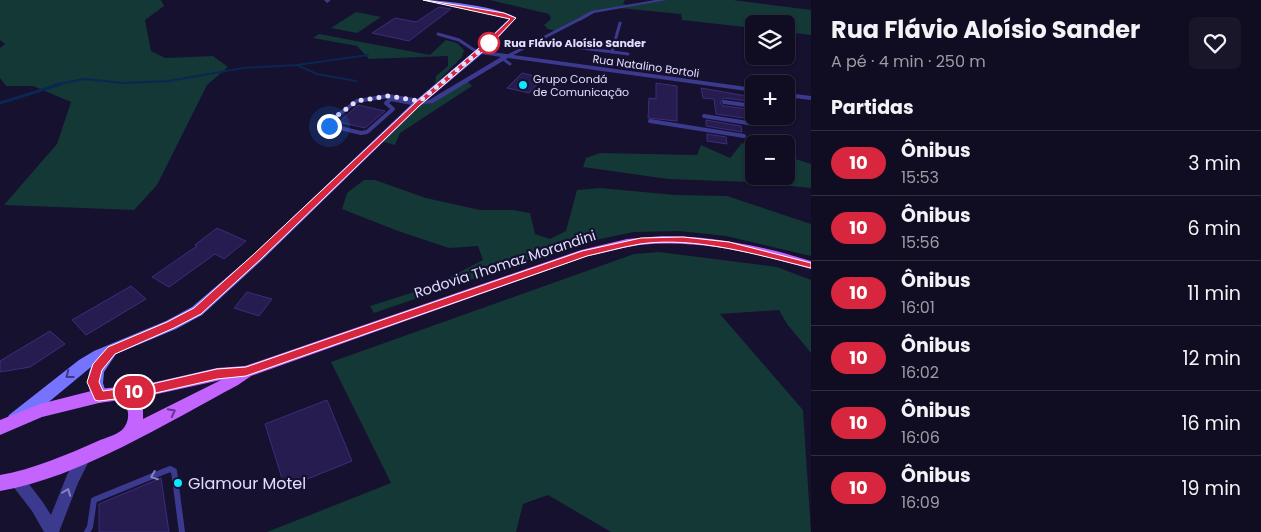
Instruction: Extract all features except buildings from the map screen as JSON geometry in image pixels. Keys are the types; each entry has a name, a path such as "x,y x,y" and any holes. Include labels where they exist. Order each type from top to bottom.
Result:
{"main road":[{"name":"Rodovia Thomaz Morandini","path":"0,428 40,411 99,396 123,394 217,374 246,372 585,254 641,241 683,240 729,245 811,265"},
{"name":"Rodovia Thomaz Morandini","path":"8,481 85,455 233,381 246,372"},
{"path":"123,394 134,402 136,408 136,421 128,434"}],"street":[{"path":"15,420 84,364 171,325 197,311 258,257 419,103 512,20 512,17 425,0"},
{"path":"578,20 593,12 664,0"},
{"name":"Rua Natalino Bortoli","path":"476,52 504,58 745,89"},
{"path":"419,103 431,102 504,58"},
{"path":"795,96 811,98"},
{"path":"99,396 93,382 97,368 112,350"},
{"path":"52,531 72,480 85,455"},
{"path":"8,481 37,506 52,531"}],"lane":[{"path":"510,64 504,58 578,20"},
{"path":"612,52 620,23"},
{"path":"438,34 459,40 476,52"},
{"path":"536,42 628,54"},
{"path":"388,96 419,103 391,99 386,103 393,109 364,132 327,125 327,123 357,101 388,96"},
{"path":"724,102 745,105"},
{"path":"704,116 745,123"},
{"path":"650,121 744,136"},
{"path":"87,532 90,527 94,500 170,469 174,471 182,532"}],"green space":[{"path":"0,0 161,0 164,6 145,20 151,51 165,58 213,56 228,67 207,85 157,185 134,210 4,205 57,144 71,102 33,86 6,86 0,78 0,48 5,44 0,40"},
{"path":"490,0 625,0 623,4 632,6 664,0 733,0 811,10 811,35 795,33 795,15 745,15 745,27 682,20 681,14 619,8 593,12 556,31 548,29 544,25 551,19 549,14"},
{"path":"356,12 381,17 357,33 331,28"},
{"path":"319,34 430,55 446,40 457,43 464,50 462,57 435,84 436,76 448,66 448,56 369,59 357,46 313,38"},
{"path":"466,80 472,86 400,133 395,145 380,141 417,104 431,102"},
{"path":"742,143 745,144 745,182 668,179 583,167 586,158 600,153 697,155 701,145 730,158"},
{"path":"795,159 811,164 811,188 780,185 795,185"},
{"path":"364,180 375,180 426,198 480,210 513,210 530,213 535,234 550,239 566,231 577,190 600,188 676,195 727,196 811,224 811,256 726,236 679,231 634,232 576,244 374,313 370,306 433,286 483,260 478,246 449,248 342,209 347,193"},
{"path":"659,252 777,267 811,280 811,353 787,324 779,310 720,314 803,410 811,532 611,532 548,495 523,504 516,532 267,532 391,483 331,362 634,254"}],"waterway":[{"path":"297,65 368,55"},
{"path":"54,85 84,79 123,83 169,81 243,68 297,65"},
{"path":"297,65 317,74 356,81"},
{"path":"0,103 61,84"}],"bus line":[{"name":"10","path":"425,0 504,14 513,18 487,45 476,52 417,104 258,257 197,311 171,325 112,350 97,368 93,382 99,396 147,390 217,374 246,372 585,254 641,241 683,240 729,245 811,265"}],"place":[{"name":"Rua Flávio Aloísio Sander","path":"489,43"},
{"name":"Grupo Condá de Comunicação","path":"523,85"},
{"name":"Glamour Motel","path":"178,483"}],"route":[{"path":"329,126 327,123 357,101 382,96 420,101 489,43"}]}
